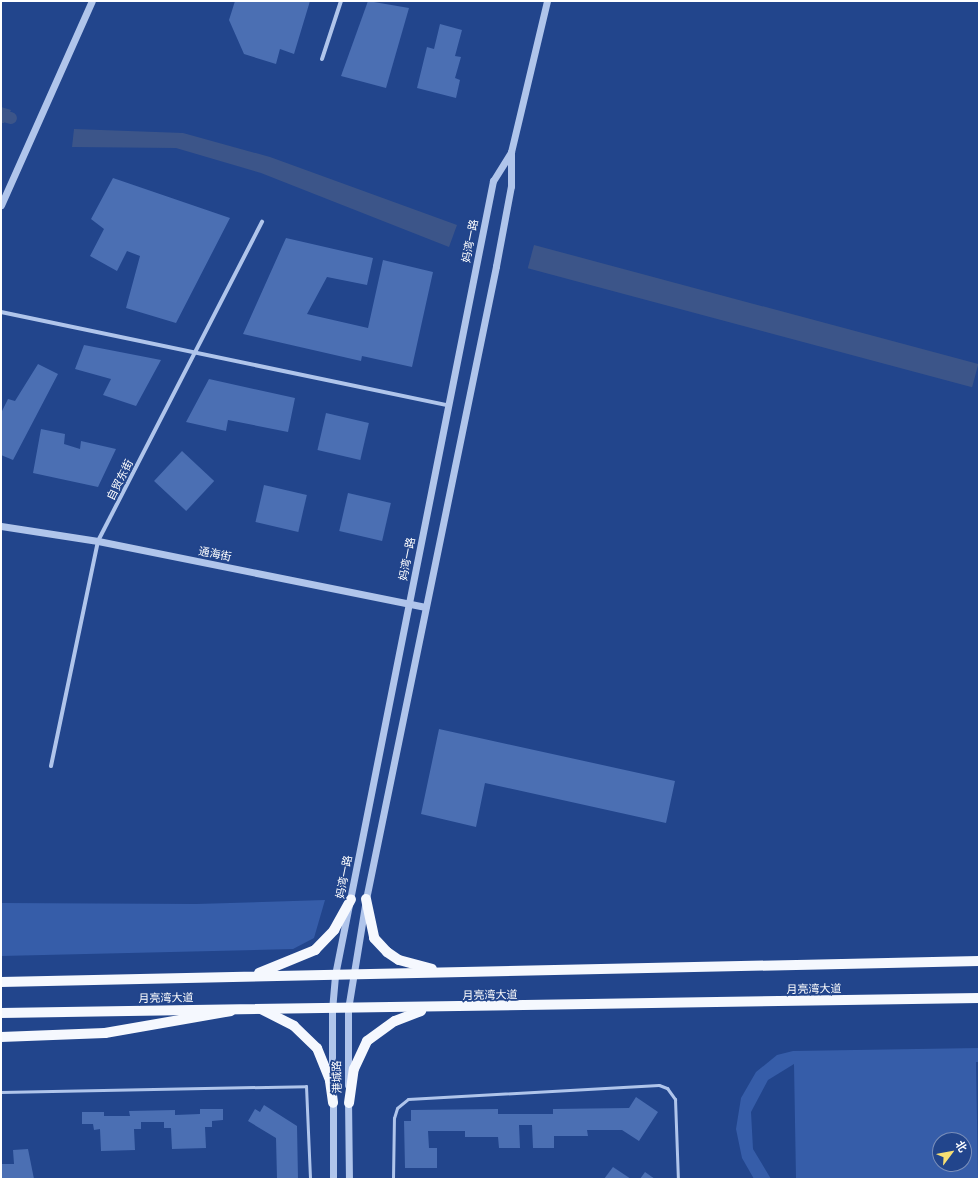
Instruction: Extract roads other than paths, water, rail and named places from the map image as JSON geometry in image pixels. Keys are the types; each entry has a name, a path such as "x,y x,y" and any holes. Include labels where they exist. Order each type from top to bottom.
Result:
{"main road":[{"path":"242,977 287,964 316,950 334,930 351,898"},
{"path":"366,899 374,938 387,952 399,960 446,972"},
{"name":"月亮湾大道","path":"1,982 979,961"},
{"name":"月亮湾大道","path":"1,1013 257,1007 332,1010 979,998"},
{"path":"257,1007 294,1026 317,1048 330,1080 333,1103"},
{"path":"1,1037 79,1035 217,1016 240,1008"},
{"path":"348,1103 354,1069 367,1041 395,1021 441,1008"}],"street":[{"path":"1,205 92,1"},
{"path":"322,59 341,1"},
{"name":"妈湾一路","path":"352,974 511,186 511,152 547,1"},
{"name":"妈湾一路","path":"335,975 493,181 511,152"},
{"name":"自贸东街","path":"51,766 98,541 262,222"},
{"path":"1,312 449,406"},
{"name":"通海街","path":"1,526 98,541 425,607"},
{"name":"港城路","path":"349,1179 348,1009 352,974"},
{"name":"港城路","path":"334,1179 332,1010 335,975"}],"lane":[{"path":"393,1179 394,1118 396,1108 408,1099 659,1084 667,1088 675,1099 678,1179"},
{"path":"1,1092 306,1086 310,1179"}],"waterway":[{"path":"7,117 11,118"}]}
